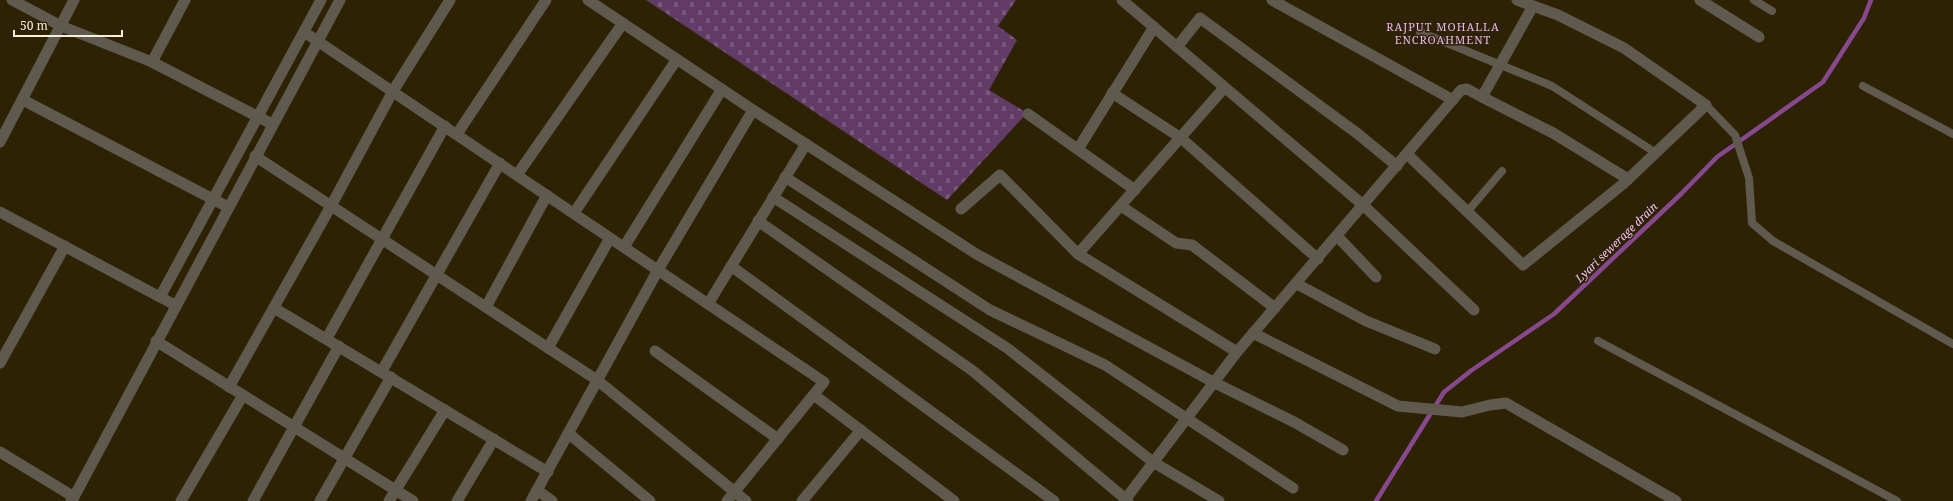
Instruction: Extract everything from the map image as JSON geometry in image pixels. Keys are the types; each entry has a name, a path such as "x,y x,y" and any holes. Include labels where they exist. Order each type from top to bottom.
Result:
{"street":[{"path":"12,0 60,26 152,62 272,124"},
{"path":"0,142 74,0"},
{"path":"152,62 185,0"},
{"path":"160,297 321,0"},
{"path":"0,452 73,499 175,305 340,0"},
{"path":"229,387 331,206 393,91 450,0"},
{"path":"457,134 546,0"},
{"path":"588,0 753,110 978,255 1215,383 1294,422 1343,450"},
{"path":"1272,0 1453,100"},
{"path":"1407,154 1523,265 1628,179 1706,105 1624,48 1558,15 1518,0"},
{"path":"1700,0 1759,37"},
{"path":"1125,1 1224,88 1363,206 1474,310"},
{"path":"1482,97 1533,6"},
{"path":"1177,47 1200,18 1358,134 1397,166"},
{"path":"517,175 622,23"},
{"path":"1078,149 1154,27"},
{"path":"304,32 824,382 736,492 727,501"},
{"path":"574,213 677,59"},
{"path":"1078,254 1224,88"},
{"path":"624,247 722,89"},
{"path":"758,221 973,371 1126,500 1237,352 1464,89 1553,133 1628,179"},
{"path":"1112,93 1180,138 1318,259"},
{"path":"23,100 228,207"},
{"path":"531,501 658,270 753,110"},
{"path":"1028,114 1135,190"},
{"path":"327,338 445,126"},
{"path":"708,304 806,144"},
{"path":"255,156 598,380 746,501"},
{"path":"320,501 344,458 437,275 500,163"},
{"path":"960,209 1000,175 1078,254 1237,352"},
{"path":"785,177 990,310 1105,365 1293,488"},
{"path":"486,307 547,195"},
{"path":"773,197 1008,348 1153,462 1219,501"},
{"path":"1120,206 1176,243 1192,245 1275,308"},
{"path":"0,212 175,305"},
{"path":"1337,236 1376,276"},
{"path":"548,348 610,238"},
{"path":"0,363 65,246"},
{"path":"731,266 1054,501"},
{"path":"1297,284 1366,321 1435,349"},
{"path":"274,308 327,338 548,472"},
{"path":"1253,333 1398,406 1462,412 1490,404 1506,403 1676,501"},
{"path":"156,341 413,501"},
{"path":"253,501 340,346"},
{"path":"655,352 778,439"},
{"path":"181,501 243,395"},
{"path":"814,395 954,501"},
{"path":"389,501 445,410"},
{"path":"807,500 861,430"},
{"path":"568,433 650,501"},
{"path":"457,501 494,439"},
{"path":"537,490 552,501"}],"lane":[{"path":"1754,0 1772,11"},
{"path":"1420,32 1552,86 1656,153"},
{"path":"1863,86 1953,134"},
{"path":"1706,105 1735,135 1749,178 1752,223 1773,241 1953,344"},
{"path":"1467,212 1502,171"},
{"path":"1598,341 1897,501"}],"green space":[{"path":"646,0 1016,0 998,26 1017,40 989,90 1027,113 947,200"}],"waterway":[{"name":"Lyari sewerage drain","path":"1376,501 1444,392 1472,370 1554,314 1681,194 1717,157 1823,82 1864,18 1871,0"}],"district":[{"name":"RAJPUT MOHALLA ENCROAHMENT","path":"1443,32"}]}
